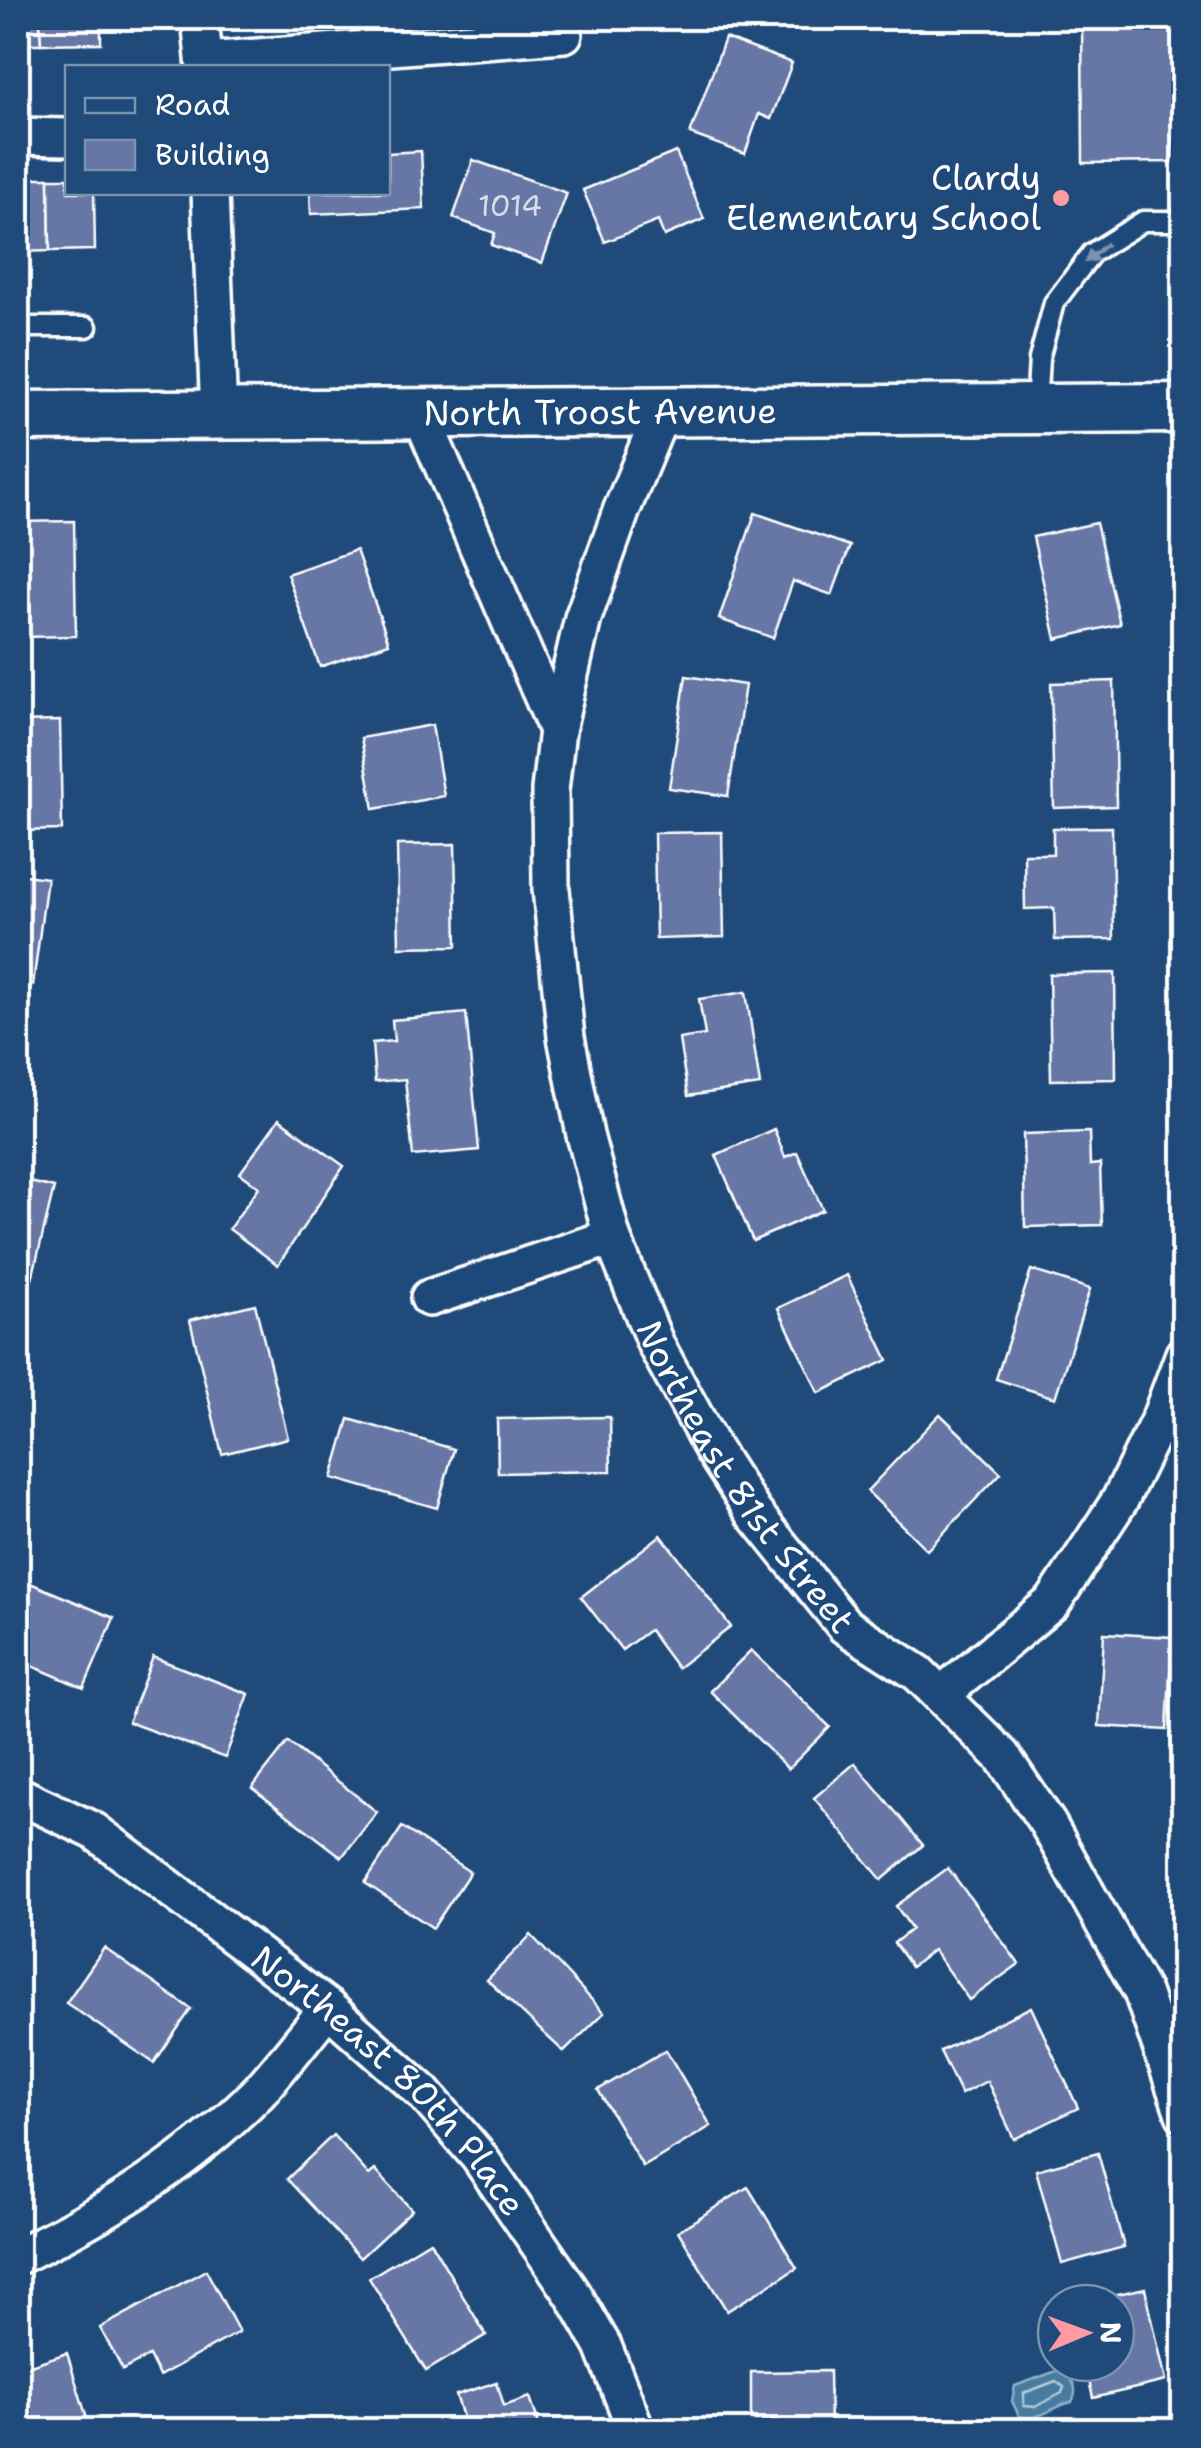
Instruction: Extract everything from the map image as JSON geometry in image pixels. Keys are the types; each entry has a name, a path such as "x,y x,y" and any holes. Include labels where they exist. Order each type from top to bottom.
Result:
{"street":[{"path":"200,18 205,64 564,34"},
{"path":"18,136 65,136"},
{"path":"210,195 219,416"},
{"name":"North Troost Avenue","path":"18,416 1184,408"},
{"name":"Northeast 81st Street","path":"420,412 557,730"},
{"name":"Northeast 81st Street","path":"662,412 622,509 584,618 557,730 550,790 551,889 566,1037 585,1135 612,1236 656,1345 712,1448 754,1513 845,1626 896,1657 1002,1756 1048,1824 1142,1992 1184,2114"},
{"path":"429,1298 612,1236"},
{"path":"941,1695 1053,1602 1120,1500 1160,1418 1184,1354"},
{"name":"Northeast 80th Place","path":"18,1796 94,1832 328,2008 423,2092 479,2157 528,2226 603,2346 636,2430"},
{"path":"18,2256 74,2230 140,2190 202,2143 259,2090 328,2008"}],"lane":[{"path":"1036,409 1040,359 1054,304 1092,253 1143,221 1184,221"},
{"path":"18,327 87,327"}],"water":[{"path":"1036,2378 1036,2383 1073,2383 1075,2392 1072,2402 1026,2417 1019,2416 1012,2401 1015,2386"}],"building":[{"path":"18,18 40,18 41,44 18,44"},
{"path":"40,18 101,18 101,43 41,44"},
{"name":"Clardy Elementary School","path":"1082,18 1184,19 1184,139 1173,140 1172,162 1083,163"},
{"path":"725,38 792,63 771,119 759,114 745,154 690,134"},
{"path":"421,151 424,209 311,214 310,195 390,195 390,153"},
{"path":"676,152 704,219 664,236 658,221 605,242 583,190"},
{"path":"473,160 567,193 542,263 491,245 495,233 453,218"},
{"path":"21,178 49,178 50,251 18,252"},
{"path":"49,178 65,178 65,195 94,195 95,250 50,251"},
{"path":"755,513 850,546 832,595 793,581 773,638 719,619"},
{"path":"74,521 76,636 18,637 18,522"},
{"path":"1096,523 1120,624 1056,639 1033,537"},
{"path":"356,550 389,643 320,667 287,574"},
{"path":"686,676 745,685 728,796 669,788"},
{"path":"1114,681 1116,806 1054,808 1051,683"},
{"path":"60,721 62,830 18,831 18,722"},
{"path":"432,725 444,796 374,809 361,738"},
{"path":"1112,827 1114,939 1055,940 1054,908 1025,909 1024,854 1053,854 1053,828"},
{"path":"722,832 724,937 656,939 654,833"},
{"path":"455,844 457,946 399,947 397,845"},
{"path":"18,874 47,878 33,985 18,983"},
{"path":"1115,973 1116,1079 1051,1080 1049,974"},
{"path":"746,992 760,1085 688,1096 679,1039 705,1035 699,999"},
{"path":"466,1013 479,1150 413,1156 405,1079 375,1082 372,1043 394,1041 392,1020"},
{"path":"279,1119 344,1166 278,1265 229,1229 259,1187 240,1173"},
{"path":"774,1129 785,1157 797,1152 823,1210 753,1241 716,1155"},
{"path":"1089,1132 1090,1165 1100,1164 1102,1225 1025,1227 1023,1134"},
{"path":"18,1179 54,1188 24,1312 18,1310"},
{"path":"1031,1270 1090,1289 1055,1398 996,1379"},
{"path":"847,1275 888,1360 819,1393 778,1308"},
{"path":"255,1304 288,1438 222,1454 190,1320"},
{"path":"940,1414 1001,1473 927,1550 867,1491"},
{"path":"610,1417 611,1471 498,1473 497,1419"},
{"path":"349,1419 454,1449 437,1508 332,1478"},
{"path":"661,1535 731,1627 677,1668 649,1630 622,1650 581,1597"},
{"path":"18,1578 114,1618 84,1688 18,1660"},
{"path":"1104,1633 1172,1637 1167,1730 1099,1726"},
{"path":"751,1650 830,1727 788,1769 710,1691"},
{"path":"153,1657 249,1694 225,1758 128,1722"},
{"path":"288,1742 377,1812 342,1857 252,1788"},
{"path":"855,1763 923,1845 882,1880 814,1798"},
{"path":"402,1827 470,1872 433,1928 365,1883"},
{"path":"948,1868 1019,1964 969,2000 933,1950 911,1967 894,1943 912,1929 896,1906"},
{"path":"531,1935 604,2013 564,2052 487,1980"},
{"path":"104,1948 191,2009 154,2063 66,2003"},
{"path":"1031,2007 1078,2108 1014,2139 987,2081 961,2094 940,2051"},
{"path":"666,2050 711,2126 643,2167 598,2090"},
{"path":"333,2135 369,2175 375,2170 412,2210 360,2258 287,2179"},
{"path":"1098,2153 1124,2247 1062,2264 1036,2170"},
{"path":"748,2187 797,2268 727,2311 678,2231"},
{"path":"430,2241 486,2335 426,2371 369,2278"},
{"path":"206,2270 239,2332 159,2376 149,2356 123,2370 100,2328"},
{"path":"1145,2288 1166,2381 1093,2398 1090,2383 1136,2383 1136,2290"},
{"path":"67,2353 88,2422 60,2430 18,2430 18,2369"},
{"path":"829,2371 830,2430 777,2430 777,2420 751,2420 751,2372"},
{"path":"497,2382 504,2406 530,2397 541,2430 446,2430 445,2426 464,2420 456,2395"}],"place":[{"name":"Clardy Elementary School","path":"1061,198"}]}
